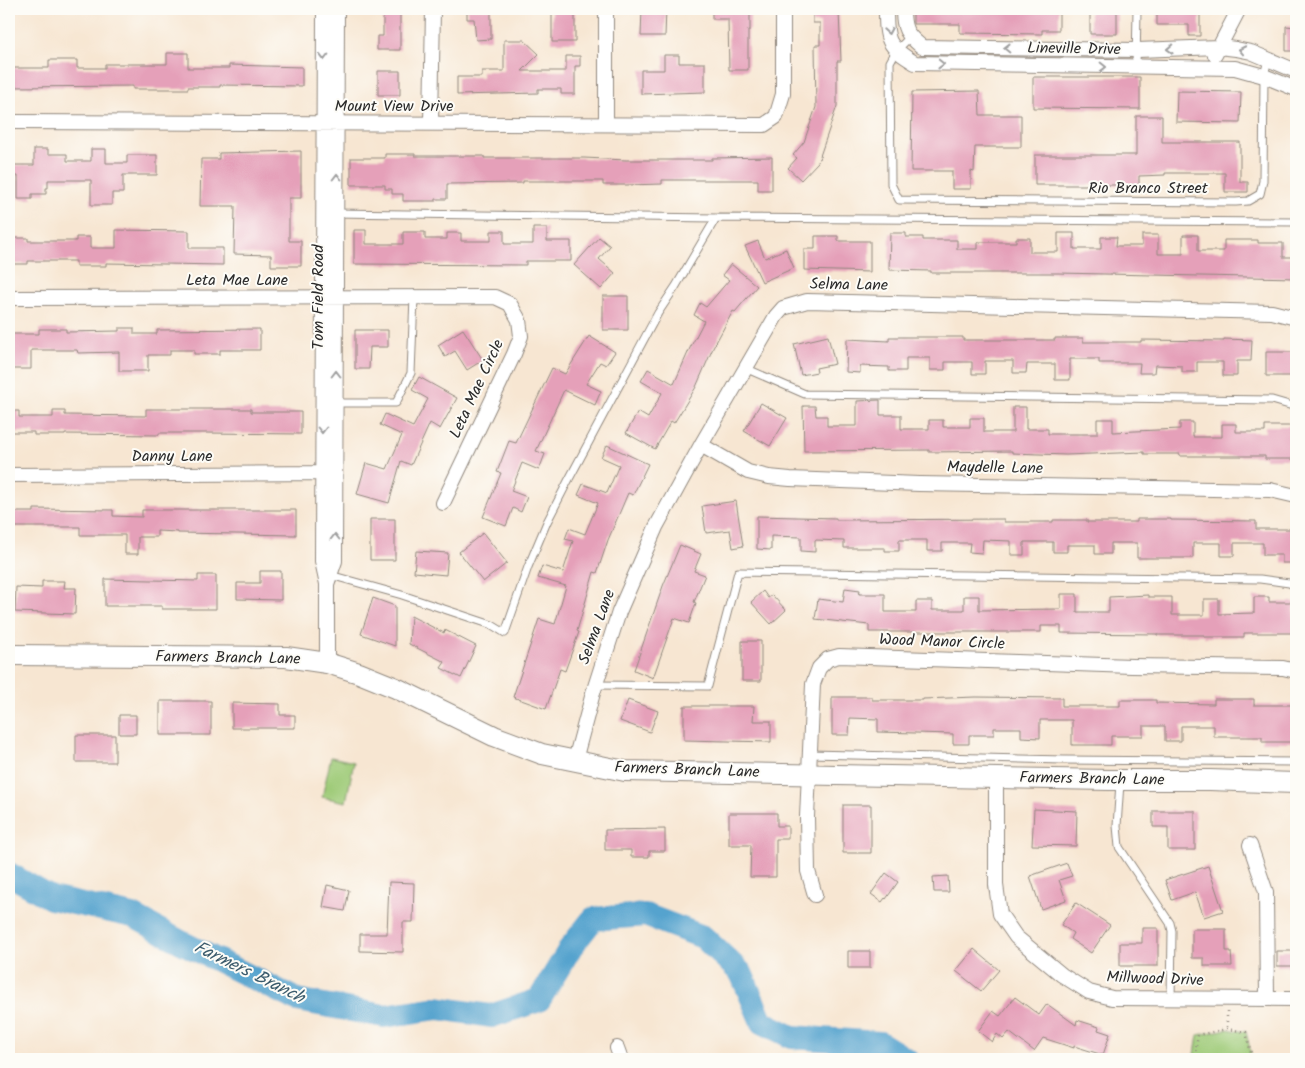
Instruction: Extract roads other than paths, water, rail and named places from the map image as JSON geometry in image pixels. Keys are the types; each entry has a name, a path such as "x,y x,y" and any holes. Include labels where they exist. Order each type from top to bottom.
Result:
{"street":[{"name":"Tom Field Road","path":"324,9 330,123 329,473 322,561 327,578 327,663"},
{"name":"Tom Field Road","path":"330,123 337,9"},
{"path":"431,123 433,9"},
{"path":"606,9 606,124"},
{"name":"Mount View Drive","path":"9,122 764,125 776,117 783,94 783,9"},
{"path":"886,9 886,33 896,51"},
{"path":"902,9 903,25 910,37"},
{"path":"1209,67 1239,9"},
{"name":"Lineville Drive","path":"910,37 922,47 1136,50 1236,49 1268,59 1296,71"},
{"name":"Lineville Drive","path":"896,51 915,63 1243,69 1296,88"},
{"name":"Leta Mae Lane","path":"9,298 495,297"},
{"name":"Leta Mae Circle","path":"443,504 521,336 520,320 510,304 495,297"},
{"name":"Selma Lane","path":"575,760 595,684 620,612 656,527 700,445 776,316 783,308 807,301 1272,312 1296,318"},
{"name":"Maydelle Lane","path":"700,445 748,472 790,480 1270,490 1296,496"},
{"name":"Danny Lane","path":"9,475 329,473"},
{"name":"Farmers Branch Lane","path":"9,655 286,656 327,663 396,688 494,736 542,754 625,771 1296,783"},
{"name":"Wood Manor Circle","path":"814,895 808,871 807,817 813,684 819,668 828,659 839,656 1132,666 1283,668 1296,671"},
{"name":"Millwood Drive","path":"996,777 996,885 1000,914 1016,937 1062,975 1089,992 1112,998 1296,1000"},
{"path":"1250,845 1266,892 1267,1000"}],"lane":[{"path":"1136,67 1137,9"},
{"path":"896,51 910,37"},
{"name":"Rio Branco Street","path":"896,51 890,62 889,164 891,184 899,200 1248,201 1260,194 1264,181 1264,76 1268,59"},
{"path":"330,213 1296,222"},
{"path":"327,578 402,595 492,625 505,633 528,567 547,522 658,313 716,218"},
{"path":"329,403 396,403 411,373 414,297"},
{"path":"745,368 805,394 1272,400 1296,407"},
{"path":"595,684 708,686 738,572 1260,579 1289,583 1296,586"},
{"path":"810,754 1064,760 1296,762"},
{"path":"1120,780 1117,826 1119,847 1170,923 1172,931 1171,999"}],"waterway":[{"name":"Farmers Branch","path":"9,874 51,898 133,916 297,1000 384,1016 438,1008 491,1016 539,1000 571,947 593,919 645,915 703,937 741,973 762,1022 792,1037 880,1043 906,1059"}]}
